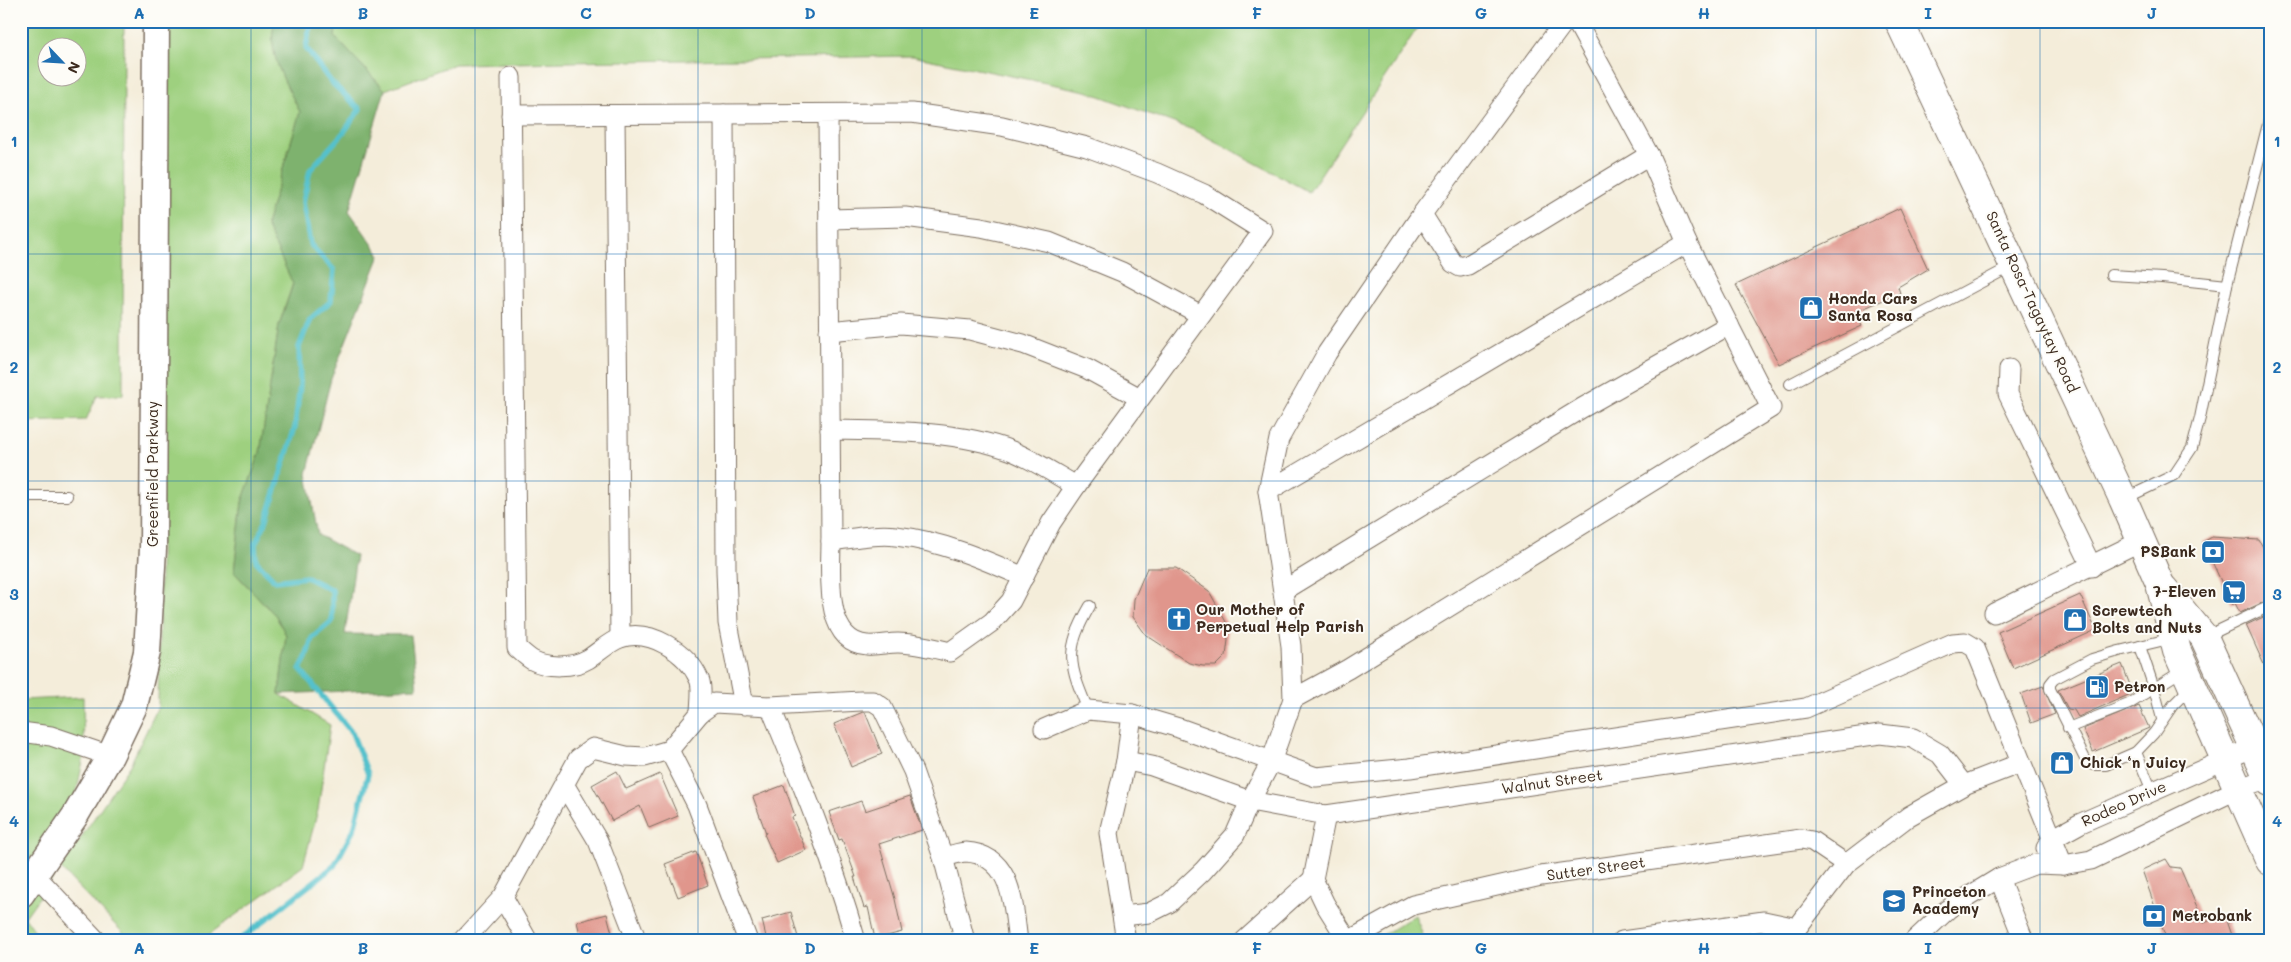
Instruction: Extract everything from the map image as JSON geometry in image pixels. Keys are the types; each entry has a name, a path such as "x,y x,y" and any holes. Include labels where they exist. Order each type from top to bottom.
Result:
{"main road":[{"name":"Greenfield Parkway","path":"28,885 75,816 110,756 134,706 147,652 153,540 156,21"},
{"name":"Santa Rosa-Tagaytay Road","path":"1899,21 2015,265 2123,499 2160,584 2174,638 2189,677 2270,861"},
{"name":"Santa Rosa-Tagaytay Road","path":"2160,584 2204,637 2262,743 2269,779"}],"street":[{"path":"1123,916 1150,913 1169,903 1203,871 1235,836 1250,801 1271,762 1293,699 1291,646 1268,491 1279,439 1327,353 1422,214 1565,21"},
{"path":"1293,699 1348,669 1771,408 1687,243 1649,155 1576,21"},
{"path":"511,77 517,648 532,660 546,665 571,665 586,660 620,638 638,637 656,640 681,653 700,680 700,713"},
{"path":"512,115 912,113 1002,126 1087,147 1157,173 1204,194 1263,231 1076,486 1052,522 1011,601 992,622 950,652 899,643 866,645 845,637 837,625 832,595 831,541 828,114"},
{"path":"615,114 620,638"},
{"path":"724,114 726,570 728,622 744,704"},
{"path":"1422,214 1453,263 1460,267 1468,265 1649,155"},
{"path":"829,220 905,217 981,227 1049,242 1122,272 1201,315"},
{"path":"1268,491 1687,243"},
{"path":"829,330 901,324 970,330 1023,344 1087,369 1140,398"},
{"path":"1284,590 1582,408 1729,326"},
{"path":"2008,369 2008,394 2092,567"},
{"path":"830,430 897,431 961,438 1012,451 1076,486"},
{"path":"831,541 895,535 945,546 981,558 1024,577"},
{"path":"1994,613 2092,567 2141,541"},
{"path":"1044,729 1088,710 1132,714 1179,728 1316,777 1410,768 1806,708 1953,643 1966,642 1975,648 2063,865"},
{"path":"462,941 503,897 566,786 578,759 593,748 645,757 669,750 700,713 714,703 770,706 873,701 882,707 913,771 943,857 965,941"},
{"path":"770,706 807,795 841,886 856,941"},
{"path":"1126,941 1109,833 1126,761 1132,714"},
{"path":"21,732 51,736 110,756"},
{"name":"Walnut Street","path":"1126,761 1152,766 1250,801 1326,816 1880,734 1913,738 1940,754 1964,785"},
{"name":"Rodeo Drive","path":"2036,864 2052,840 2081,823 2224,758 2262,743"},
{"path":"669,750 697,805 748,941"},
{"path":"1622,941 1764,921 1793,934 1846,864 1908,816 1964,785 2022,763"},
{"path":"1914,941 1948,909 1999,878 2036,864 2063,865 2092,860 2238,790 2269,779"},
{"path":"566,786 598,841 637,941"},
{"path":"1244,941 1313,879 1326,816"},
{"name":"Sutter Street","path":"1348,941 1413,905 1541,876 1802,839 1812,841 1846,864"},
{"path":"943,857 965,852 982,855 995,863 1011,887 1018,941"},
{"path":"1999,878 2024,941"},
{"path":"1313,879 1325,904 1348,941"},
{"path":"28,885 97,941"},
{"path":"503,897 528,941"}],"lane":[{"path":"2123,499 2174,475 2192,448 2200,418 2227,285 2270,116"},
{"path":"1790,384 2015,265"},
{"path":"2111,275 2227,285"},
{"path":"21,496 67,496"},
{"path":"1088,710 1075,679 1072,655 1074,636 1090,606"},
{"path":"2204,637 2270,606"},
{"path":"2174,638 2092,659 2054,679 2050,684 2050,689 2086,761 2093,765 2106,765 2136,752 2154,733 2189,677"},
{"path":"2140,646 2162,719"},
{"path":"2068,728 2129,704 2154,688 2189,677"},
{"path":"2136,752 2152,791"}],"green space":[{"path":"21,21 124,21 123,395 97,396 86,420 21,422"},
{"path":"168,21 275,21 273,44 279,68 300,112 266,225 293,283 279,325 260,453 242,502 234,572 276,616 286,635 279,694 330,725 318,810 303,866 200,941 131,941 60,868 25,917 42,941 21,941 21,700 83,697 84,756 61,867 130,765 158,707"},
{"path":"275,21 337,21 335,37 385,90 349,211 380,255 331,379 307,474 318,535 356,556 345,634 411,635 417,688 279,694 286,635 276,616 234,572 242,502 260,453 279,325 293,284 266,225 300,112 284,80 275,56 273,33"},
{"path":"337,21 1422,21 1309,192 1196,131 1086,91 912,56 455,64 385,90 335,37"},
{"path":"1415,915 1425,941 1373,941"}],"building":[{"path":"1900,208 1928,269 1898,287 1900,293 1855,312 1862,326 1779,364 1736,285"},
{"path":"2212,537 2259,540 2270,560 2270,599 2240,613 2235,603 2232,605 2203,542"},
{"name":"Our Mother of Perpetual Help Parish","path":"1147,568 1176,568 1209,591 1226,622 1228,640 1226,656 1216,666 1189,663 1146,635 1133,617 1134,599"},
{"path":"2080,595 2096,630 2013,668 1998,632"},
{"path":"2270,614 2270,678 2246,625"},
{"name":"Petron","path":"2122,664 2133,693 2078,717 2074,710 2068,709 2058,690"},
{"path":"2043,686 2055,714 2031,723 2021,694"},
{"name":"Petron","path":"2139,706 2149,728 2093,752 2083,729"},
{"path":"865,712 882,754 851,767 834,724"},
{"path":"617,771 626,789 660,774 678,816 649,828 640,806 612,821 592,785"},
{"path":"784,785 795,816 792,817 806,850 777,863 764,834 766,833 753,797"},
{"path":"910,796 922,830 879,844 895,899 902,932 875,939 868,907 864,908 854,877 856,877 842,839 839,840 829,812 861,801 865,811"},
{"path":"696,852 708,885 678,897 665,864"},
{"path":"2166,859 2171,867 2180,868 2204,923 2225,915 2234,941 2167,941 2142,870"},
{"path":"791,912 799,941 767,941 762,920"},
{"path":"607,914 614,941 582,941 577,922"}],"waterway":[{"path":"238,941 334,866 354,829 368,774 352,733 300,669 306,658 312,638 332,621 332,590 306,577 275,581 256,561 255,544 266,522 295,427 300,385 299,347 310,319 331,301 334,270 310,244 303,202 310,170 344,132 360,109 331,82 306,48 311,21"}],"place":[{"name":"Honda Cars Santa Rosa","path":"1811,308"},
{"name":"PSBank","path":"2213,552"},
{"name":"7-Eleven","path":"2234,592"},
{"name":"Our Mother of Perpetual Help Parish","path":"1179,619"},
{"name":"Screwtech Bolts and Nuts","path":"2075,620"},
{"name":"Petron","path":"2097,687"},
{"name":"Chick ‘n Juicy","path":"2062,763"},
{"name":"Princeton Academy","path":"1894,901"},
{"name":"Metrobank","path":"2154,916"}]}
